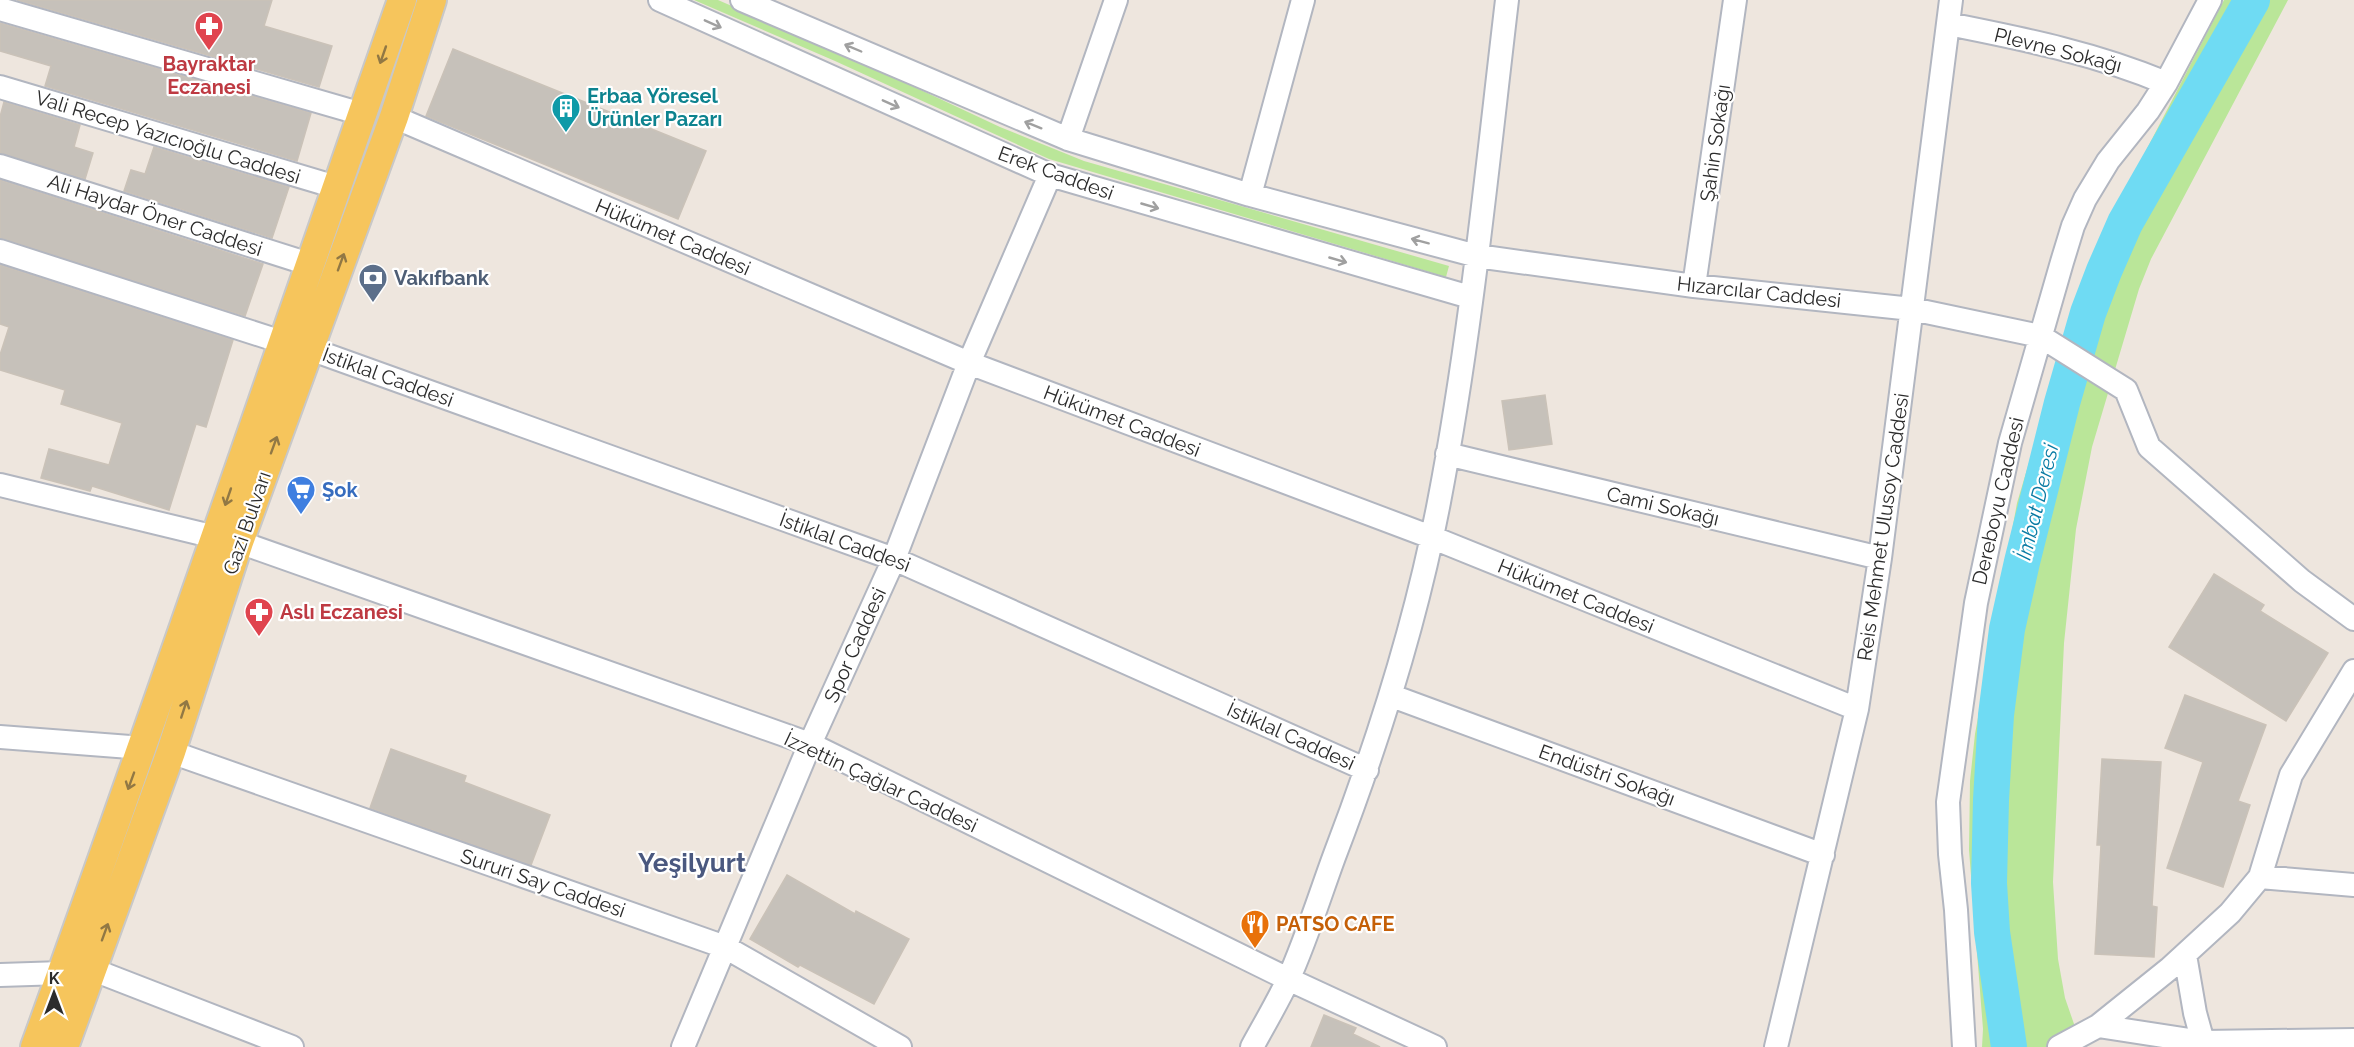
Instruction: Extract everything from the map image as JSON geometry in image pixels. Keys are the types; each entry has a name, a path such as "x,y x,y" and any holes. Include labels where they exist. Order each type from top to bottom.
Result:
{"main road":[{"name":"Gazi Bulvarı","path":"64,1047 91,969 157,750 227,539 282,342 402,0"},
{"name":"Gazi Bulvarı","path":"227,539 310,349 394,117 432,0"},
{"name":"Gazi Bulvarı","path":"35,1047 62,973 157,750"}],"street":[{"name":"Erek Caddesi","path":"660,0 1050,175 1470,297"},
{"name":"Erek Caddesi","path":"742,0 1068,139 1250,195 1477,256"},
{"path":"1068,139 1116,0"},
{"path":"1250,195 1303,0"},
{"path":"1252,1047 1288,979 1367,770 1392,696 1431,537 1447,454 1477,256 1507,0"},
{"name":"Şahin Sokağı","path":"1694,285 1735,0"},
{"name":"Reis Mehmet Ulusoy Caddesi","path":"1776,1047 1857,709 1880,558 1951,0"},
{"name":"Dereboyu Caddesi","path":"1964,1047 1948,802 1976,603 2010,443 2073,226 2085,199 2108,162 2148,111 2210,0"},
{"path":"0,9 362,114"},
{"name":"Plevne Sokağı","path":"1948,24 2088,54 2166,82"},
{"name":"Vali Recep Yazıcıoğlu Caddesi","path":"0,87 336,188"},
{"name":"Hükümet Caddesi","path":"394,117 969,363 1431,537 1857,709"},
{"name":"Ali Haydar Öner Caddesi","path":"0,166 309,264"},
{"name":"Spor Caddesi","path":"683,1047 810,744 894,559 969,363 1050,175"},
{"path":"0,251 282,342"},
{"name":"Hızarcılar Caddesi","path":"1477,256 1694,285 1912,309 2040,336"},
{"path":"2040,336 2126,390 2149,447 2302,581 2354,619"},
{"name":"İstiklal Caddesi","path":"310,349 894,559 1367,770"},
{"name":"Cami Sokağı","path":"1447,454 1880,558"},
{"name":"İzzettin Çağlar Caddesi","path":"0,485 227,539 810,744 1288,979 1435,1047"},
{"path":"2064,1044 2098,1026 2185,955 2230,913 2260,877 2291,775 2354,670"},
{"name":"Endüstri Sokağı","path":"1392,696 1823,855"},
{"name":"Sururi Say Caddesi","path":"0,737 157,750 725,947 900,1047"},
{"path":"2260,877 2354,885"},
{"path":"2185,955 2195,1013 2212,1044"},
{"path":"91,969 292,1047"},
{"path":"0,975 62,973"},
{"path":"2098,1026 2212,1044 2354,1040"}],"green space":[{"path":"694,0 718,0 861,62 1000,127 1084,161 1449,266 1446,277 1049,159 835,61"},
{"path":"2224,0 2288,0 2151,259 2139,289 2092,447 2076,529 2064,643 2053,882 2058,959 2065,998 2082,1047 1982,1047 1983,1029 1969,850 1970,781 1975,734 2017,503 2080,291 2096,247"}],"building":[{"path":"17,0 272,0 264,26 332,46 319,87"},
{"path":"0,23 311,113 297,161 45,86 51,66 0,51"},
{"name":"Erbaa Yöresel Ürünler Pazarı","path":"453,49 706,151 678,219 426,116"},
{"path":"4,102 80,125 74,147 93,153 85,179 0,153 0,117"},
{"path":"154,147 289,187 272,238 124,191 131,170 145,174"},
{"path":"0,180 263,264 245,316 0,238"},
{"path":"0,265 233,340 206,427 196,424 169,510 92,486 90,491 41,478 49,449 109,465 122,423 61,404 65,390 0,370 0,355 9,327 0,324"},
{"path":"1545,395 1552,444 1509,450 1502,401"},
{"path":"2214,574 2264,605 2260,611 2328,653 2286,721 2169,647"},
{"path":"2185,695 2266,725 2238,801 2250,805 2223,887 2167,868 2203,762 2165,748"},
{"path":"391,749 466,776 464,782 550,815 531,865 370,808"},
{"path":"2102,759 2161,762 2152,906 2157,907 2154,957 2095,954 2101,845 2097,845"},
{"path":"787,875 855,914 856,911 909,939 874,1004 800,965 798,967 750,939"},
{"path":"1324,1015 1356,1028 1353,1034 1380,1047 1311,1047"}],"waterway":[{"name":"İmbat Deresi","path":"2009,1047 1992,932 1989,883 1991,800 1996,715 2007,629 2022,562 2062,403 2088,313 2104,271 2125,223 2252,0"}],"place":[{"name":"Bayraktar Eczanesi","path":"209,52"},
{"name":"Erbaa Yöresel Ürünler Pazarı","path":"566,134"},
{"name":"Vakıfbank","path":"373,304"},
{"name":"Şok","path":"301,516"},
{"name":"Aslı Eczanesi","path":"259,638"},
{"name":"PATSO CAFE","path":"1255,950"}],"district":[{"name":"Yeşilyurt","path":"692,863"}]}
